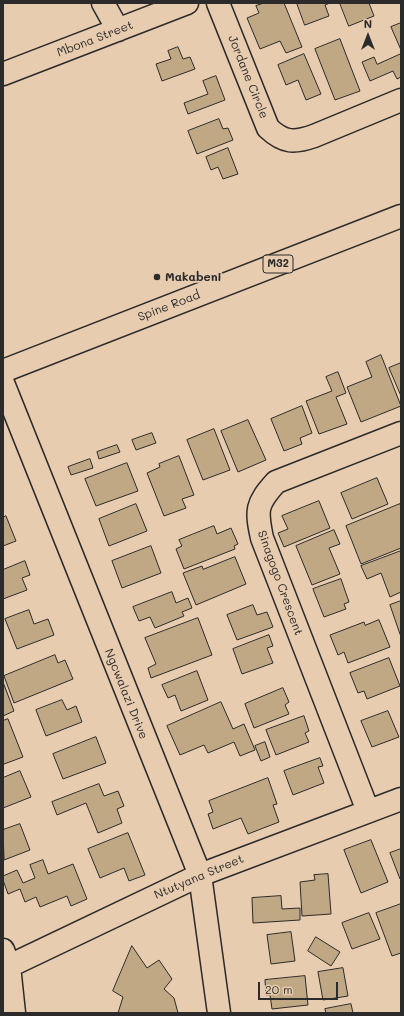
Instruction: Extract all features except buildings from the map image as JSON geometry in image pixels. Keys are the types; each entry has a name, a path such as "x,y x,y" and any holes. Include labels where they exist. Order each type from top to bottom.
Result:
{"street":[{"path":"104,3 118,30"},
{"name":"Mbona Street","path":"3,74 187,3"},
{"name":"Jordane Circle","path":"218,3 268,128 276,135 287,141 301,140 314,136 401,100"},
{"name":"Spine Road","path":"3,371 401,216"},
{"name":"Ngcwalazi Drive","path":"3,383 200,875 219,1013"},
{"name":"Sinagogo Crescent","path":"368,811 262,538 257,517 260,505 267,492 276,482 399,440"},
{"name":"Ntutyana Street","path":"5,962 200,875 401,799"},
{"path":"5,962 14,1013"}],"place":[{"name":"Makabeni","path":"157,277"}]}
